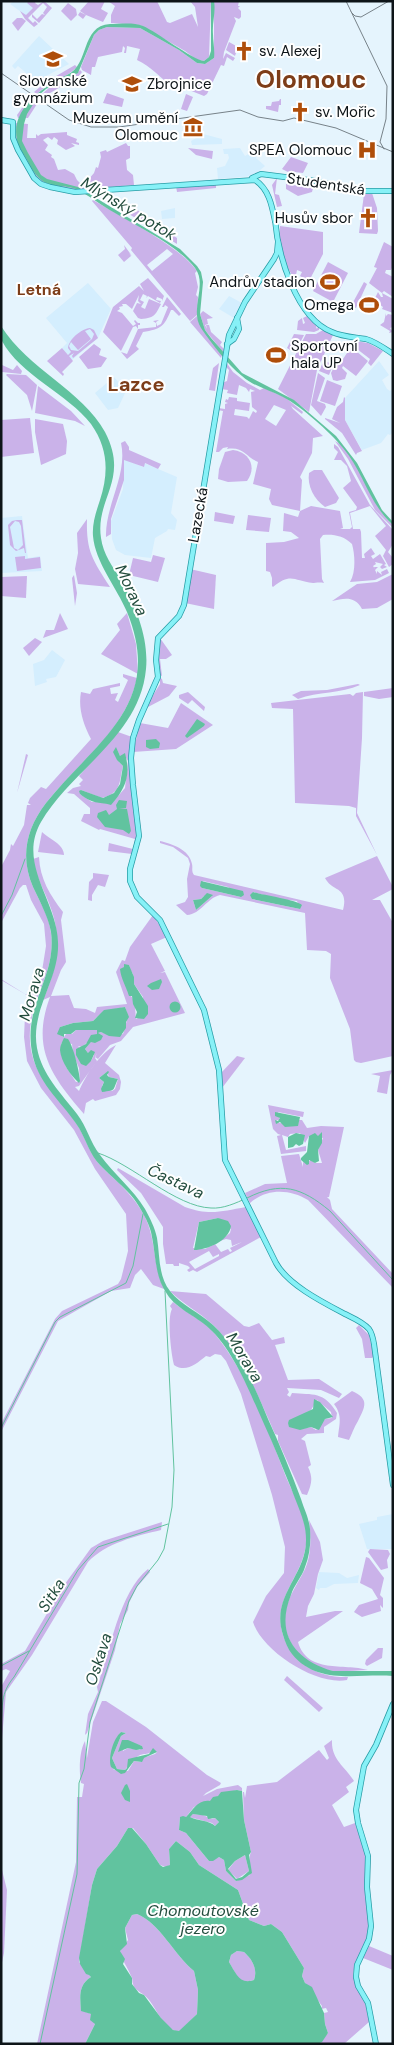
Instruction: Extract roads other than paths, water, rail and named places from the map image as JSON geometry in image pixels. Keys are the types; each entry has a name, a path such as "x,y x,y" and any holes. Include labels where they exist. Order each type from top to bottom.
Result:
{"main road":[{"path":"1,120 13,122 14,142 35,179 48,187 69,192 261,179 274,205 281,258 309,315 328,330 337,334 368,340 393,354"},
{"name":"Studentská","path":"261,179 277,176 316,181 364,191 393,191"},
{"path":"272,263 277,253 278,242"},
{"path":"272,263 281,258"},
{"path":"272,263 278,263 286,270"},
{"name":"Lazecká","path":"272,263 237,317 225,353 184,604 179,616 158,639 156,662 158,674 156,684 139,720 132,742 133,785 138,836 130,869 130,882 137,897 155,913 163,925 204,1010 219,1070 225,1160 280,1270 308,1292 363,1324 371,1333 393,1485"},
{"path":"376,2044 368,2002 358,1984 356,1974 357,1965 369,1939 371,1926 367,1888 368,1856 358,1825 356,1810 363,1768 376,1746 393,1704"}],"water":[{"path":"211,1 214,1 214,58 205,64 197,63 179,50 140,28 107,27 99,30 94,35 78,73 46,89 39,95 27,114 22,141 41,175 47,179 78,187 180,249 197,266 201,272 203,282 200,314 205,330 211,338 242,373 294,400 336,436 357,463 382,510 393,522 393,525 378,507 350,457 330,434 307,413 290,401 246,379 231,366 215,347 198,321 197,305 200,282 195,268 178,252 158,238 76,189 44,182 34,171 18,142 16,129 24,109 39,92 74,70 79,63 89,38 100,26 110,24 139,25 204,61 209,57 211,51"},
{"path":"1,326 26,355 83,404 105,432 112,449 114,463 113,476 100,524 102,544 106,555 127,590 136,612 143,634 146,657 146,669 141,693 131,714 103,751 54,803 41,822 35,837 33,853 36,867 52,911 58,942 55,969 38,1021 36,1034 39,1058 53,1083 80,1119 100,1155 145,1209 156,1234 161,1272 166,1285 179,1300 213,1325 238,1356 252,1382 277,1439 308,1517 310,1529 310,1548 307,1562 292,1591 287,1609 285,1622 292,1644 308,1660 333,1671 393,1671 393,1676 339,1676 314,1671 302,1664 289,1650 280,1621 281,1609 305,1552 306,1532 301,1513 271,1440 242,1375 228,1351 207,1326 176,1305 163,1287 158,1272 151,1232 142,1211 130,1194 97,1161 73,1119 41,1077 33,1057 32,1022 49,964 51,932 44,909 29,876 26,854 27,844 34,823 46,803 104,740 120,719 131,697 137,672 136,644 127,612 102,565 93,536 94,522 103,490 106,470 101,442 91,424 81,413 20,364 10,353 1,339"},
{"path":"197,719 205,724 204,726 187,738 185,736"},
{"path":"156,739 160,743 159,748 150,749 146,747 146,740"},
{"path":"116,747 120,756 125,753 127,761 127,775 124,787 111,805 89,800 80,794 79,791 81,790 103,798 114,793 120,784 123,766 113,752"},
{"path":"119,800 127,801 126,808 119,808 127,809 131,831 129,834 123,830 105,827 97,817 98,813 106,810 109,815 117,809 116,805"},
{"path":"201,881 243,891 244,895 241,897 202,888 200,886"},
{"path":"253,892 294,901 302,905 300,909 252,899 250,895"},
{"path":"207,893 213,895 196,910 193,900 201,899"},
{"path":"124,964 129,965 134,977 134,984 148,1006 148,1014 144,1019 135,1018 137,1012 132,996 129,996 122,979 120,969 124,967"},
{"path":"161,979 162,982 159,989 152,990 147,986 151,983"},
{"path":"175,1001 181,1007 175,1013 169,1007"},
{"path":"125,1007 129,1017 126,1022 126,1028 120,1037 109,1036 101,1032 98,1033 103,1036 101,1040 95,1043 91,1042 85,1049 88,1053 91,1050 95,1052 91,1061 86,1066 81,1064 76,1055 76,1049 86,1044 91,1035 97,1034 97,1030 76,1030 71,1034 64,1034 64,1037 57,1034 60,1027 73,1023 93,1021 104,1010"},
{"path":"64,1038 68,1039 74,1054 79,1083 70,1073 62,1059 60,1048"},
{"path":"108,1071 107,1075 109,1077 118,1079 113,1089 102,1092 101,1089 104,1082 99,1078"},
{"path":"275,1112 300,1117 298,1126 285,1127 280,1122 276,1124 275,1120 278,1121 280,1118 275,1116"},
{"path":"322,1132 322,1143 318,1150 319,1161 315,1163 309,1160 307,1165 301,1158 307,1152 309,1136 315,1133 318,1136"},
{"path":"296,1133 305,1135 303,1144 299,1146 296,1144 288,1148 288,1137"},
{"path":"218,1218 228,1221 231,1226 226,1236 217,1244 194,1250 199,1222"},
{"path":"314,1399 320,1402 333,1417 325,1419 319,1430 311,1427 300,1430 289,1427 289,1420 313,1409"},
{"path":"121,1732 126,1733 121,1736 112,1758 117,1769 125,1770 128,1759 149,1754 153,1748 157,1752 144,1758 142,1762 134,1761 125,1773 121,1774 111,1767 110,1758 114,1744"},
{"path":"122,1740 128,1740 142,1746 143,1749 128,1748 118,1752"},
{"path":"127,1784 130,1791 130,1802 125,1800 121,1793"},
{"path":"242,1791 244,1820 251,1852 249,1855 252,1873 242,1880 236,1881 226,1871 224,1860 219,1857 209,1861 186,1833 179,1830 180,1817 186,1817 199,1803 210,1801 221,1792","holes":["193,1814 207,1816 208,1819 215,1818 219,1822 215,1826 190,1817","245,1855 249,1871 236,1879 228,1869 235,1861"]},
{"name":"Chomoutovské jezero","path":"128,1828 132,1828 163,1867 170,1865 169,1849 176,1841 190,1852 199,1865 238,1890 249,1920 264,1926 271,1924 282,1932 304,1968 302,1976 305,1983 312,1987 324,2013 328,2033 322,2042 317,2044 85,2044 95,2024 90,2020 91,2014 81,2011 80,1996 82,1988 91,1977 86,1974 79,1958 92,1885 97,1869 117,1846","holes":["137,1914 153,1924 194,1971 198,1990 197,2014 179,2031 173,2030 161,2018 144,1995 139,1993 132,1984 132,1978 123,1964 125,1959 120,1951 127,1944 125,1928 132,1915","237,1951 244,1952 252,1961 255,1968 254,1980 245,1981 238,1977 229,1962 231,1955"]}],"waterway":[{"path":"1,916 12,895 25,859"},
{"name":"Častava","path":"98,1153 111,1158 183,1201 197,1206 225,1207 270,1189 281,1188 310,1196 330,1211 393,1280"},
{"path":"1,1428 55,1322 60,1317 126,1283 133,1266 143,1214"},
{"name":"Oskava","path":"40,2044 77,1874 79,1783 84,1769 90,1722 129,1601 137,1586 158,1560 164,1549 172,1507 174,1470 165,1291"},
{"name":"Sitka","path":"1,1726 6,1689 78,1570 98,1547 168,1524"},
{"path":"1,1666 29,1651"},
{"name":"Sitka","path":"1,1885 1,1915"},
{"name":"Sitka","path":"1,1941 1,1951"}],"tram line":[{"path":"346,1 387,86 386,119 380,142 384,149"},
{"path":"351,12 355,16 361,17 389,1"},
{"path":"1,73 69,120 91,127 119,127 240,110 258,117 283,121 294,118 336,128 393,152"}],"place":[{"name":"sv. Alexej","path":"244,51"},
{"name":"Slovanské gymnázium","path":"53,59"},
{"name":"Zbrojnice","path":"132,84"},
{"name":"sv. Mořic","path":"300,112"},
{"name":"Muzeum umění Olomouc","path":"193,127"},
{"name":"SPEA Olomouc","path":"367,150"},
{"name":"Husův sbor","path":"368,218"},
{"name":"Andrův stadion","path":"330,282"},
{"name":"Omega","path":"369,305"},
{"name":"Sportovní hala UP","path":"276,355"}],"district":[{"name":"Olomouc","path":"311,79"},
{"name":"Letná","path":"39,289"},
{"name":"Lazce","path":"136,384"}],"water label":[{"name":"Mlýnský potok","path":"129,208"},
{"name":"Morava","path":"132,590"},
{"name":"Morava","path":"31,994"},
{"name":"Morava","path":"245,1357"}]}
